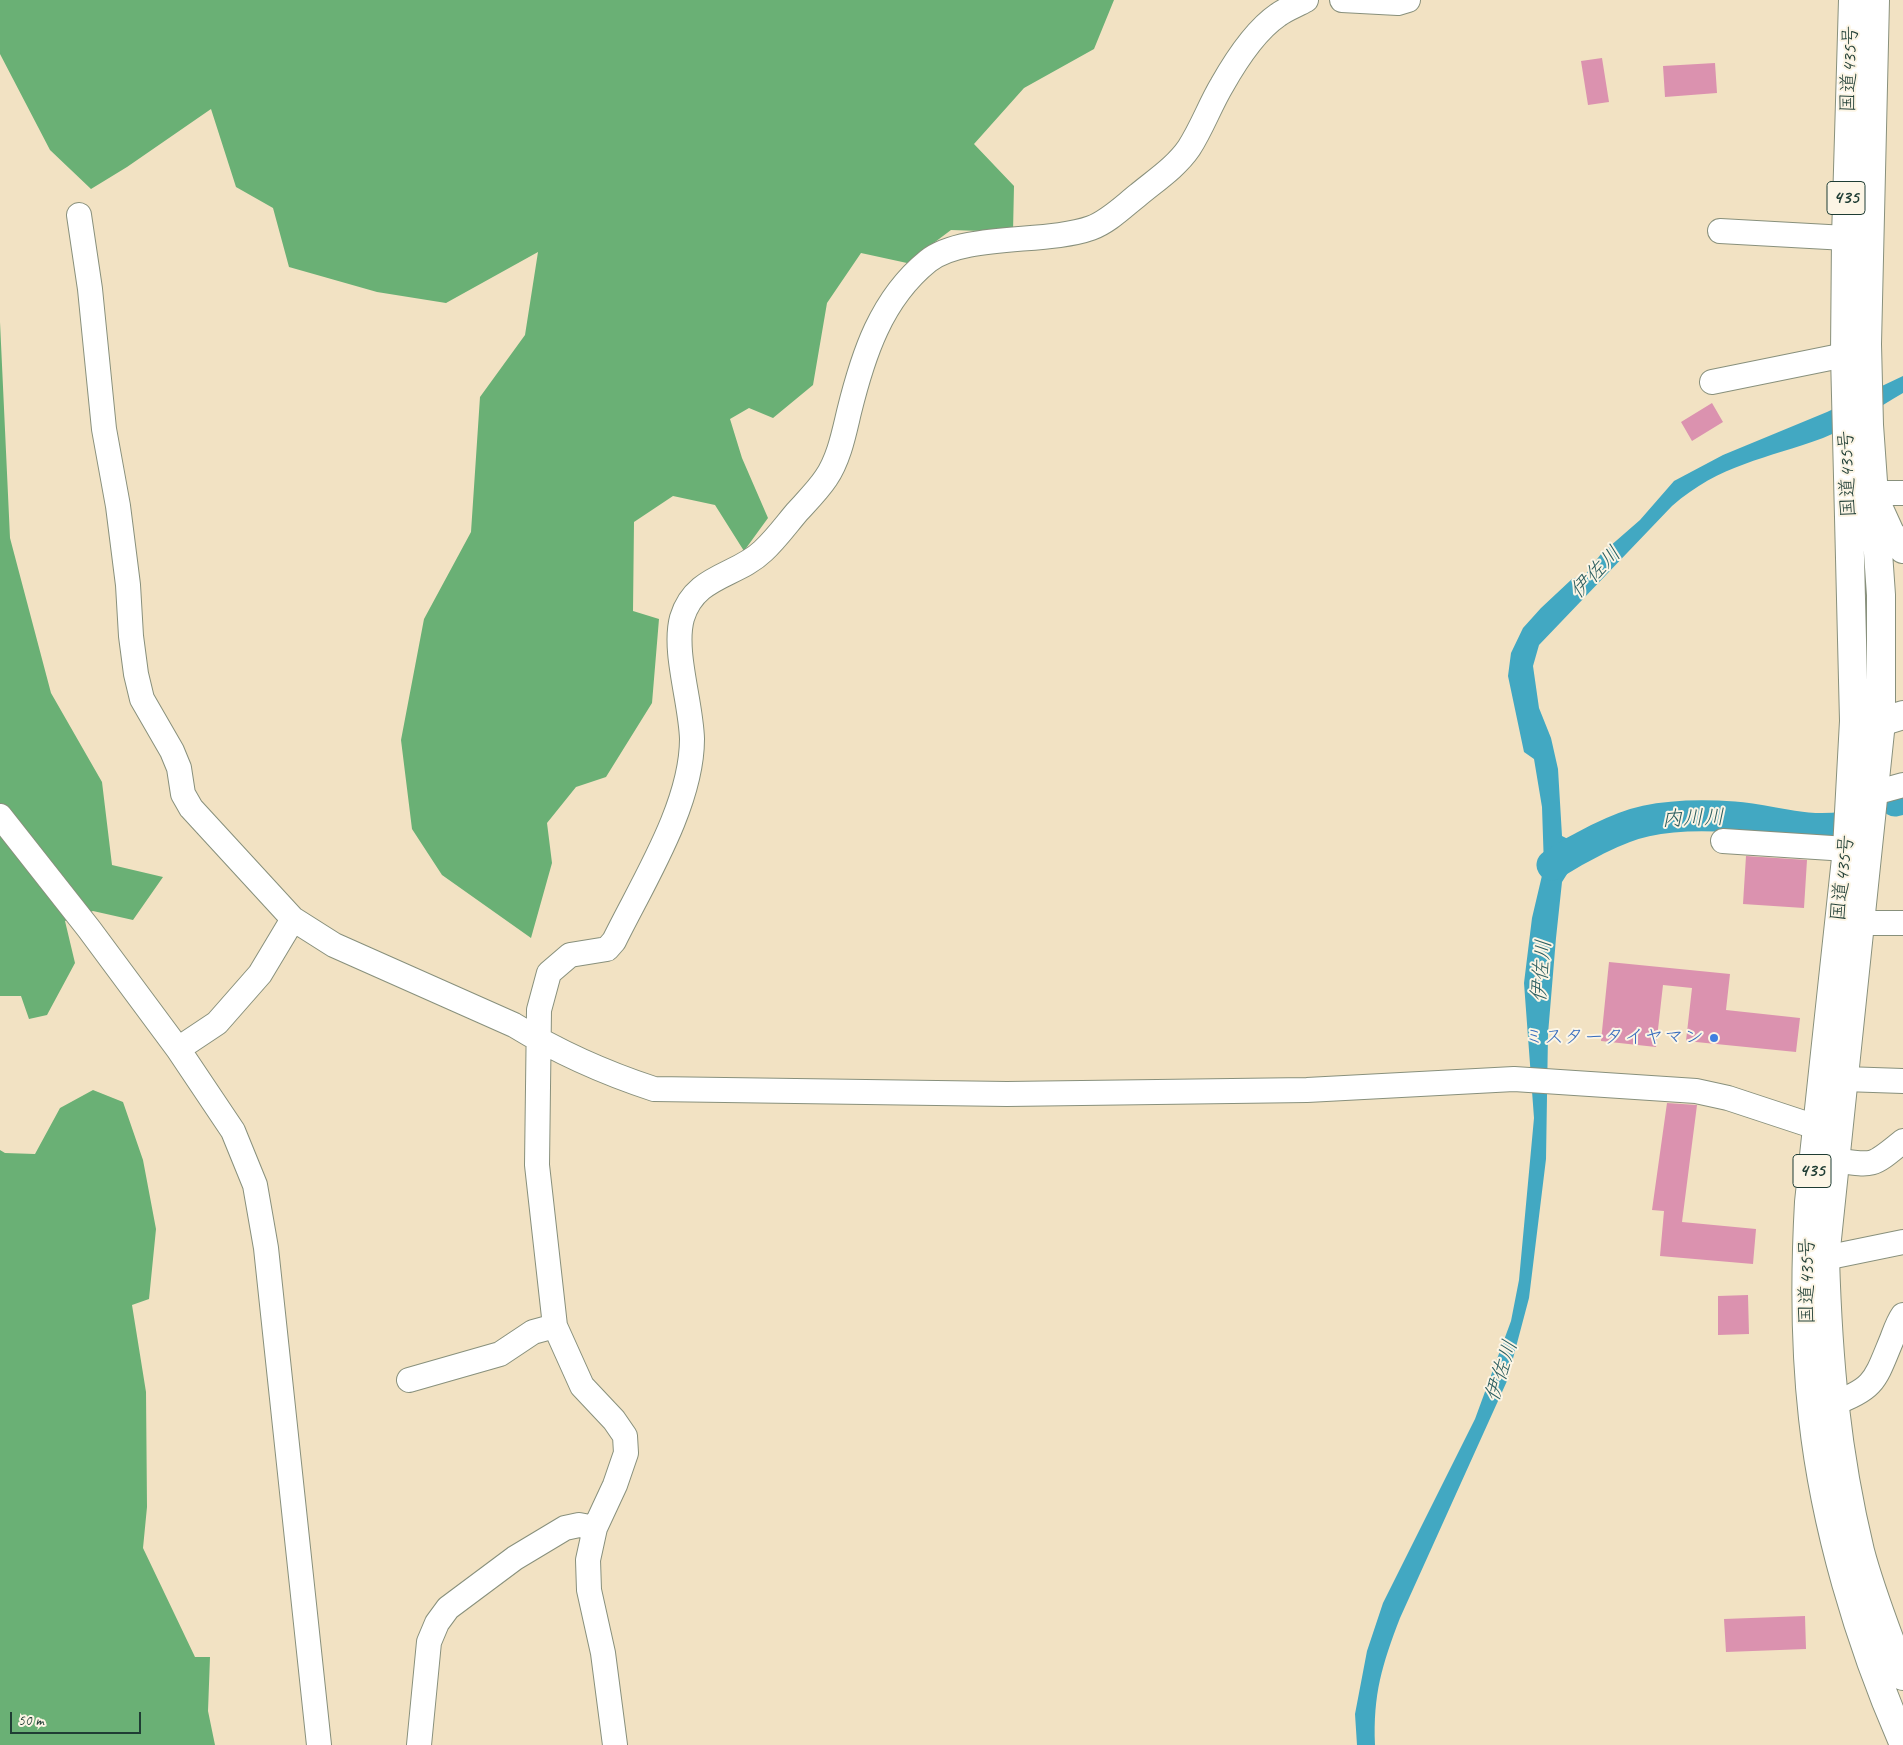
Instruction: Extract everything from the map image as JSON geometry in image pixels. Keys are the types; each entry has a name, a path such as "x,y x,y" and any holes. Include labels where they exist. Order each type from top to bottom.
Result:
{"main road":[{"name":"国道435号","path":"1853,0 1846,238 1845,355 1857,390"},
{"name":"国道435号","path":"1875,0 1857,390 1852,589 1854,721 1847,849 1827,1129 1805,1261 1812,1418 1839,1555 1867,1648 1903,1742"},
{"name":"国道435号","path":"1857,431 1875,493 1892,589 1883,664 1892,719 1874,793 1844,1079 1827,1129 1834,1160 1825,1258 1827,1333 1832,1404 1844,1482 1861,1553 1895,1629 1903,1676"},
{"path":"1875,493 1883,520 1890,534 1903,549"},
{"path":"1852,589 1892,589"},
{"path":"1883,664 1893,645 1903,635"},
{"path":"1854,721 1892,719"}],"street":[{"path":"615,1745 603,1653 589,1590 588,1560 595,1528 615,1485 626,1453 625,1436 614,1420 582,1386 555,1326 537,1165 538,1010 549,973 570,955 607,948 614,940 670,828 689,774 692,738 687,688 678,640 683,615 696,594 715,577 738,569 762,552 828,477 842,444 859,371 874,332 899,291 930,259 956,248 997,241 1063,235 1093,228 1118,211 1179,162 1191,145 1222,84 1245,48 1276,16 1306,0"},
{"path":"1342,0 1398,3 1408,0"},
{"path":"79,215 90,289 104,429 118,506 128,585 131,636 142,699 172,751 179,768 183,794 191,808 293,919 334,945 514,1026 538,1040 611,1075 654,1089 1008,1094 1307,1090 1514,1080 1696,1091 1728,1098 1827,1129"},
{"path":"1720,231 1846,238"},
{"path":"1712,382 1845,355"},
{"path":"1875,493 1903,493"},
{"path":"1874,793 1903,785"},
{"path":"0,816 89,929 178,1049 233,1131 255,1185 266,1248 319,1745"},
{"path":"1723,841 1847,849"},
{"path":"178,1049 217,1023 260,974 293,919"},
{"path":"1861,923 1903,923"},
{"path":"1844,1079 1903,1082"},
{"path":"1834,1160 1867,1165 1878,1161 1903,1141"},
{"path":"1825,1258 1903,1242"},
{"path":"1832,1404 1856,1396 1868,1388 1880,1369 1903,1315"},
{"path":"409,1380 500,1354 533,1332 555,1326"},
{"path":"419,1745 429,1642 437,1623 448,1608 515,1558 565,1528 580,1525 595,1528"}],"green space":[{"path":"0,0 1114,0 1094,49 1024,88 974,144 1014,186 1013,232 951,230 907,263 861,253 827,303 813,385 773,418 749,408 730,419 742,458 768,518 744,551 715,505 673,496 634,522 633,611 659,619 652,703 606,777 576,787 547,823 552,863 531,938 442,875 412,829 401,740 424,619 471,532 480,397 525,335 538,252 446,303 377,292 289,267 273,208 236,187 211,109 127,167 91,189 50,150 0,54"},
{"path":"0,322 10,538 51,693 102,782 112,865 163,877 133,920 93,911 65,921 75,963 47,1015 29,1019 21,996 0,996"},
{"path":"93,1090 123,1102 143,1160 156,1229 149,1299 132,1305 146,1392 147,1507 143,1548 195,1657 210,1657 208,1711 215,1745 0,1745 0,1150 5,1153 35,1154 60,1108"}],"water":[{"name":"伊佐川","path":"1903,376 1903,393 1844,428 1823,438 1744,464 1690,492 1672,506 1539,645 1533,666 1539,708 1551,738 1558,769 1562,836 1574,842 1574,863 1562,882 1556,938 1548,1034 1546,1159 1529,1298 1507,1381 1400,1618 1388,1650 1377,1695 1375,1745 1357,1745 1355,1714 1367,1651 1383,1603 1475,1419 1511,1321 1519,1280 1534,1118 1524,983 1532,918 1544,867 1542,807 1534,759 1524,752 1508,676 1511,653 1523,628 1541,608 1572,579 1585,575 1601,554 1640,520 1674,481 1723,455 1827,412"}],"building":[{"path":"1602,58 1609,102 1588,105 1581,61"},
{"path":"1715,63 1717,93 1665,97 1663,66"},
{"path":"1712,403 1723,422 1692,441 1681,422"},
{"path":"1746,856 1807,860 1804,908 1743,904"},
{"path":"1609,962 1730,974 1726,1010 1800,1018 1796,1052 1686,1041 1692,988 1663,985 1656,1047 1601,1041"},
{"path":"1667,1103 1697,1105 1682,1222 1756,1229 1753,1264 1660,1256 1664,1211 1652,1210"},
{"path":"1748,1295 1749,1334 1718,1335 1718,1296"},
{"path":"1805,1616 1806,1649 1726,1652 1724,1619"}],"waterway":[{"name":"内川川","path":"1895,801 1903,799"},
{"name":"内川川","path":"1552,865 1610,833 1646,821 1668,818 1723,816 1801,827 1844,827"}],"place":[{"name":"ミスタータイヤマン","path":"1714,1038"}]}
